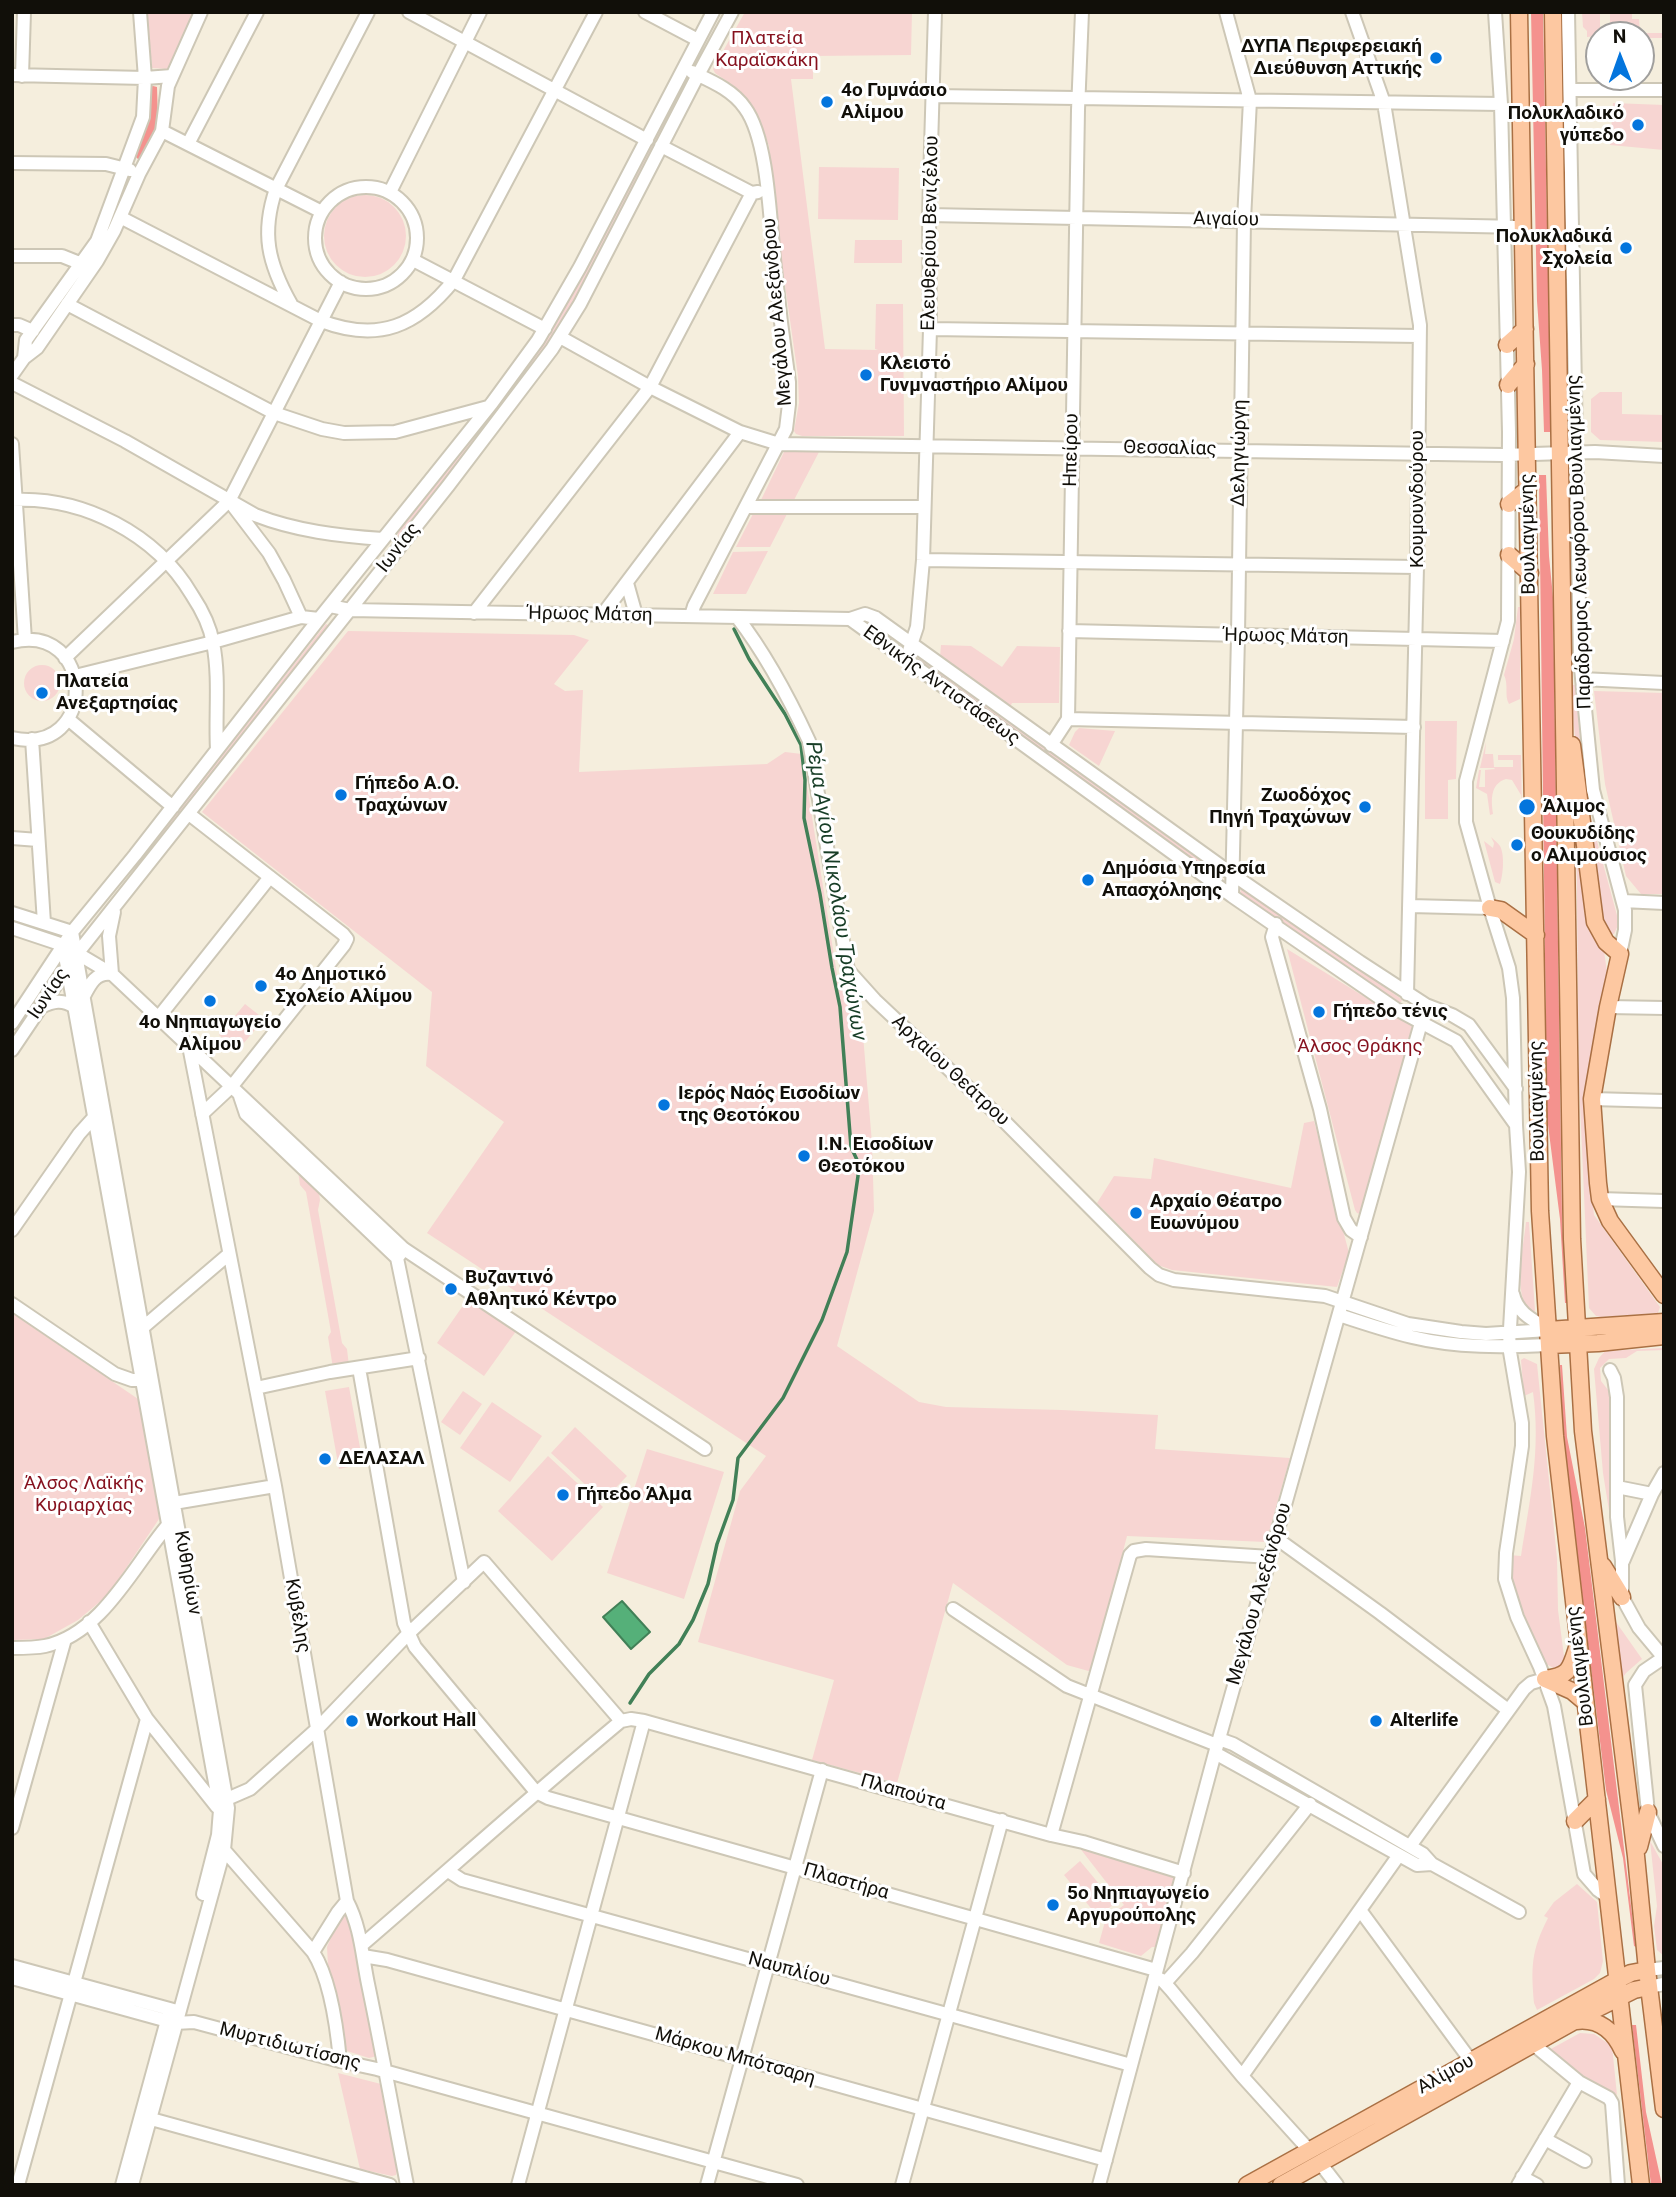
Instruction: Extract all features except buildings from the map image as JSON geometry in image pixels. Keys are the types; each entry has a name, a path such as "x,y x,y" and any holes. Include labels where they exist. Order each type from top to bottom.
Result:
{"main road":[{"name":"Βουλιαγμένης","path":"1519,12 1540,1211 1555,1436 1619,1979 1635,2184"},
{"name":"Βουλιαγμένης","path":"1553,12 1571,1204 1577,1327 1583,1431 1636,1856 1647,1970 1656,1986 1664,2109"},
{"path":"1507,345 1525,329"},
{"path":"1508,385 1526,364"},
{"path":"1509,504 1528,489"},
{"path":"1509,555 1530,573"},
{"path":"1563,694 1577,771 1595,922 1606,942 1620,954"},
{"path":"1490,908 1501,910 1536,935"},
{"name":"Παράδρομος Λεωφόρου Βουλιαγμένης","path":"1620,954 1592,1098 1600,1199 1610,1221 1664,1295"},
{"path":"1548,1337 1577,1327 1664,1322"},
{"path":"1548,1337 1578,1344 1664,1336"},
{"path":"1599,1560 1622,1597"},
{"path":"1545,1679 1565,1674 1578,1646"},
{"path":"1545,1679 1572,1691 1585,1702"},
{"path":"1575,1821 1597,1799"},
{"path":"1636,1856 1648,1812"},
{"name":"Αλίμου","path":"1247,2185 1619,1979 1647,1970"},
{"name":"Αλίμου","path":"1282,2185 1573,2022 1634,1990 1656,1986"},
{"path":"1573,2022 1585,2020 1608,2029 1626,2056"}],"street":[{"path":"24,12 17,76 172,76"},
{"path":"24,358 26,340 82,264 101,233 143,117 145,78 140,12"},
{"path":"12,376 24,358 37,348 97,261 120,217 162,131 168,86 201,12"},
{"path":"188,144 257,12"},
{"path":"291,304 273,268 267,239 271,205 276,189 368,12"},
{"path":"409,12 647,140"},
{"path":"390,192 480,12"},
{"path":"120,217 321,321 352,330 388,329 422,314 454,280 596,12"},
{"path":"645,12 698,40"},
{"name":"Ιωνίας","path":"12,1023 72,932 488,407 545,329 713,12"},
{"name":"Ιωνίας","path":"12,1050 76,955 350,610 560,337 580,304 732,12"},
{"name":"Ελευθερίου Βενιζέλου","path":"906,661 917,627 923,560 935,12"},
{"name":"Ηπείρου","path":"1068,719 1078,98 1082,12"},
{"name":"Δεληγιώργη","path":"1226,12 1250,100 1244,220 1232,896"},
{"name":"Κουμουνδούρου","path":"1352,12 1384,103 1419,316 1418,567 1407,994"},
{"path":"1495,12 1502,104 1510,454 1508,621 1466,781 1465,795 1466,822 1509,968 1516,1089 1519,1172 1509,1340 1522,1423 1522,1447 1506,1553 1505,1579 1517,1617 1554,1706 1584,1874 1609,1898"},
{"name":"Παράδρομος Λεωφόρου Βουλιαγμένης","path":"1568,12 1579,640 1593,790 1626,920 1620,954"},
{"name":"Μεγάλου Αλεξάνδρου","path":"681,74 690,71 713,81 732,94 749,113 757,132 767,191 789,382 786,429 694,606 691,617"},
{"path":"1570,90 1664,90"},
{"path":"934,96 1502,104"},
{"path":"162,131 322,212"},
{"path":"661,146 752,193 767,191"},
{"path":"12,163 106,164 139,174"},
{"path":"374,187 390,192 407,206 415,222 418,240 413,260 397,279 379,287 360,289 341,282 325,269 316,250 316,229 322,212 337,195 355,188 374,187"},
{"path":"474,612 650,387 752,193"},
{"name":"Αιγαίου","path":"929,215 1522,227"},
{"path":"12,256 62,256 82,264"},
{"path":"413,260 545,329"},
{"path":"65,658 229,501 341,282"},
{"path":"67,304 274,413 322,429 372,434 405,430 488,407"},
{"path":"12,325 33,331"},
{"path":"930,329 1419,336"},
{"name":"Θεσσαλίας","path":"560,337 650,387 740,432 779,444 1664,456"},
{"path":"12,383 125,441 255,515 295,528 339,536 383,539"},
{"path":"602,615 740,432"},
{"path":"12,444 19,641 47,644 65,658 75,676 76,698 68,719 52,733 32,740 12,738"},
{"path":"14,500 44,501 78,507 128,530 167,560 200,606 213,642 217,750"},
{"path":"229,501 269,553 301,617"},
{"path":"746,507 923,507"},
{"path":"923,560 1418,567"},
{"path":"627,583 636,615"},
{"name":"Ήρωος Μάτση","path":"330,606 350,610 850,619"},
{"name":"Εθνικής Αντιστάσεως","path":"850,619 865,614 876,618 1232,874 1407,994 1469,1025 1516,1089"},
{"path":"75,676 301,617 319,620"},
{"name":"Αρχαίου Θεάτρου","path":"737,617 791,704 809,741 848,970 855,981 1006,1123 1138,1257 1159,1275 1174,1280 1325,1296 1408,1324 1509,1340"},
{"name":"Εθνικής Αντιστάσεως","path":"850,619 1232,896 1367,989 1460,1045 1516,1125"},
{"path":"280,624 290,626 296,631 300,644"},
{"name":"Ήρωος Μάτση","path":"1069,631 1503,642"},
{"path":"1582,679 1664,682"},
{"path":"68,719 173,807"},
{"path":"1051,744 1068,719 1414,727"},
{"path":"32,740 44,923"},
{"path":"189,814 347,939 235,1089 202,1114"},
{"path":"12,838 38,840"},
{"path":"158,1018 270,877"},
{"path":"1623,901 1664,903"},
{"path":"111,974 109,936 117,905"},
{"path":"1410,905 1490,908"},
{"path":"12,913 72,932"},
{"path":"1276,924 1272,937 1320,1109 1344,1218 1351,1230 1361,1237"},
{"path":"12,928 63,945 111,974 235,1089 289,1148 400,1253 705,1449"},
{"name":"Κυθηρίων","path":"72,932 84,996 99,1115"},
{"name":"Κυθηρίων","path":"63,945 99,1115 223,1805 173,2016 145,2117 122,2185"},
{"path":"84,996 95,978 100,974 111,974"},
{"path":"41,1007 56,1001 74,1006"},
{"name":"Μεγάλου Αλεξάνδρου","path":"1099,2185 1130,2065 1159,1977 1217,1746 1426,1005"},
{"path":"1608,1007 1664,1008"},
{"name":"Κυβέλης","path":"189,1046 275,1486 347,1902 363,1950 407,2185"},
{"path":"1592,1098 1664,1101"},
{"path":"12,1230 99,1115"},
{"path":"1600,1199 1664,1201"},
{"path":"400,1253 464,1582"},
{"path":"138,1331 229,1254"},
{"path":"1512,1288 1518,1308 1548,1337"},
{"path":"12,1304 115,1374 132,1380 142,1380"},
{"path":"1339,1315 1413,1337 1469,1346 1548,1337"},
{"name":"Κυθηρίων","path":"138,1331 142,1380 169,1504 168,1525 223,1805 229,1815 224,1850 173,2016"},
{"path":"256,1388 419,1358"},
{"path":"359,1368 408,1634 415,1647 536,1792"},
{"path":"1610,1370 1617,1397 1618,1532 1622,1561 1622,1597 1637,1624 1664,1658 1644,1671 1635,1685 1648,1812 1664,1846"},
{"path":"1622,1561 1664,1473"},
{"path":"169,1504 275,1486"},
{"path":"1617,1487 1652,1494"},
{"path":"12,1648 46,1646 65,1639 89,1622 116,1597 168,1525"},
{"path":"1276,1538 1508,1710"},
{"path":"1051,1835 1128,1561 1134,1551 1146,1549 1270,1557"},
{"path":"89,1622 147,1718 223,1805 250,1788 317,1729 408,1634 484,1562 621,1721 536,1792 363,1950"},
{"path":"953,1609 1056,1679 1217,1746 1310,1804 1417,1865 1432,1864"},
{"path":"12,1828 65,1639"},
{"path":"1410,1846 1508,1710 1528,1686 1545,1679"},
{"path":"18,2185 147,1718"},
{"name":"Πλαπούτα","path":"621,1721 644,1721 1184,1872"},
{"path":"518,2185 644,1721"},
{"path":"1217,1746 1233,1744 1410,1846 1432,1864 1519,1912"},
{"path":"707,2185 822,1770"},
{"name":"Πλαστήρα","path":"536,1792 548,1798 975,1919 1159,1977"},
{"path":"1309,2150 1242,2076 1159,1977 1192,1953 1310,1804"},
{"path":"902,2185 1002,1821"},
{"path":"224,1850 313,1952 321,1965 338,2038 340,2061"},
{"path":"1242,2076 1399,1855"},
{"name":"Ναυπλίου","path":"448,1871 462,1880 1130,2065"},
{"path":"313,1952 347,1902"},
{"path":"1360,1910 1471,2061"},
{"name":"Μάρκου Μπότσαρη","path":"363,1950 387,1960 1105,2160"},
{"name":"Μυρτιδιωτίσσης","path":"12,1966 73,1989"},
{"path":"1647,1970 1664,1968"},
{"name":"Μυρτιδιωτίσσης","path":"12,1978 73,1989 340,2061 387,2071 797,2185"},
{"path":"1534,2044 1579,2082 1609,2098 1612,2103 1618,2185"},
{"path":"1536,2185 1520,2181 1579,2082"},
{"path":"145,2117 390,2185"},
{"name":"Κυθηρίων","path":"132,2185 145,2117"},
{"path":"1545,2138 1585,2161"},
{"path":"1320,2163 1338,2185"}],"green space":[{"path":"147,12 195,12 168,69 152,68"},
{"name":"Πλατεία Καραϊσκάκη","path":"745,12 912,12 911,55 813,56 813,79 791,79 825,349 878,350 875,349 876,304 903,304 904,436 802,436 794,431 799,403 798,376 777,229 769,146 750,103 713,69"},
{"path":"1582,12 1600,12 1600,21 1585,21 1585,29"},
{"path":"1610,12 1632,12 1632,19 1639,21 1610,21"},
{"path":"1655,33 1664,33 1664,38 1655,38"},
{"path":"688,77 690,82 558,331 533,367 370,576 368,575 397,539 399,528 553,328 685,78"},
{"name":"Πολυκλαδικό γύπεδο","path":"1613,103 1664,105 1664,150 1610,145"},
{"path":"819,167 899,168 898,220 818,219"},
{"path":"365,195 381,198 394,207 403,220 406,236 403,252 394,265 381,274 365,277 349,274 336,265 327,252 324,236 327,220 336,207 349,198"},
{"path":"855,240 902,240 902,263 854,263"},
{"path":"1600,392 1622,392 1622,414 1664,415 1664,442 1600,440 1591,432 1591,399"},
{"path":"784,452 819,452 794,500 761,500"},
{"path":"754,512 788,512 770,547 736,547"},
{"path":"768,551 746,594 713,594 733,552"},
{"path":"1518,607 1520,699 1509,704 1504,675 1514,639"},
{"path":"326,624 331,627 135,874 133,872 137,863"},
{"path":"348,631 574,635 589,640 554,684 565,691 583,690 579,772 767,764 785,752 802,754 839,987 861,1011 872,1143 874,1211 837,1346 919,1402 946,1407 1158,1415 1155,1449 1290,1458 1266,1542 1127,1536 1092,1672 1067,1665 953,1583 897,1783 812,1760 834,1680 698,1642 740,1491 766,1456 427,1233 504,1122 426,1066 432,992 202,812"},
{"path":"941,645 971,646 1002,667 1017,646 1060,647 1059,703 1012,703 1010,707 940,657"},
{"path":"919,658 1223,878 1221,880 917,663"},
{"path":"42,665 55,670 60,683 55,696 42,701 29,696 24,683 29,670"},
{"path":"1570,685 1575,685 1586,800 1619,923 1614,934 1609,934 1602,928 1579,779"},
{"path":"1594,691 1664,693 1664,894 1641,894 1626,876 1605,784"},
{"path":"1425,721 1457,721 1456,779 1448,780 1448,819 1425,819"},
{"path":"1079,728 1115,731 1099,766 1069,745"},
{"path":"1486,742 1485,754 1493,754 1494,767 1513,767 1513,760 1498,760 1498,755 1521,755 1522,815 1521,795 1512,780 1501,781 1494,789 1493,814 1490,815 1487,794 1476,788 1479,770 1479,787 1485,787 1485,770 1495,769 1480,768"},
{"path":"1576,815 1589,924 1595,940 1604,951 1610,993 1586,1087 1586,1139 1594,1215 1660,1307 1658,1313 1601,1317 1596,1316 1589,1308 1579,1081"},
{"path":"1491,837 1500,846 1503,855 1500,884 1495,882 1484,841 1493,848"},
{"path":"1245,889 1402,1001 1399,1003 1240,893"},
{"name":"Άλσος Θράκης","path":"1287,949 1412,1026 1363,1215 1355,1210"},
{"path":"245,1004 264,1019 238,1050 219,1035"},
{"path":"1314,1121 1349,1253 1337,1287 1172,1270 1158,1265 1097,1203 1114,1176 1151,1179 1154,1158 1291,1188 1304,1123"},
{"path":"297,1164 317,1179 320,1200 318,1210 342,1343 347,1349 349,1366 333,1368 328,1337 331,1332 306,1192 300,1185"},
{"path":"1526,1222 1529,1222 1535,1311 1532,1312 1526,1305 1520,1283"},
{"path":"471,1294 519,1327 484,1376 437,1343"},
{"name":"Άλσος Λαϊκής Κυριαρχίας","path":"12,1313 141,1401 161,1516 108,1595 78,1620 44,1639 12,1640"},
{"path":"1664,1348 1637,1351 1626,1358 1609,1359 1600,1368 1601,1381 1616,1400 1616,1554 1603,1473 1594,1369 1605,1351"},
{"path":"1524,1358 1537,1364 1557,1558 1558,1610 1565,1664 1561,1668 1553,1668 1545,1663 1519,1611 1508,1569 1509,1555 1521,1556 1535,1455 1533,1392 1524,1396 1521,1360"},
{"path":"349,1387 363,1464 339,1469 325,1391"},
{"path":"463,1391 482,1404 460,1435 441,1422"},
{"path":"492,1402 542,1436 510,1482 460,1448"},
{"path":"575,1427 627,1476 603,1501 551,1453"},
{"path":"647,1449 724,1472 684,1599 607,1573"},
{"path":"548,1456 603,1507 552,1561 498,1511"},
{"path":"1616,1622 1642,1659 1621,1680"},
{"path":"1650,1841 1664,1866 1664,1956 1657,1950 1654,1926 1657,1906"},
{"path":"1079,1847 1181,1875 1160,1947 1152,1947 1141,1956 1099,1943 1106,1918 1124,1905"},
{"path":"1080,1861 1115,1903 1098,1917 1064,1875"},
{"path":"1577,1884 1597,1902 1603,1961 1600,1973 1594,1979 1537,2010 1534,2003 1533,1969 1535,1950 1548,1918 1544,1916 1554,1902"},
{"path":"349,1914 377,2056 369,2058 347,2051 328,1965 327,1947 340,1917"},
{"path":"1580,2033 1594,2034 1612,2046 1617,2095 1577,2072 1549,2050"},
{"path":"338,2073 381,2084 396,2175 360,2169"}],"shaded area":[{"path":"1531,12 1543,12 1551,432 1544,432 1537,301"},
{"path":"150,87 157,87 158,122 138,159 135,156 149,122"},
{"path":"1539,475 1546,475 1553,597 1562,1218 1567,1303 1547,1117"},
{"path":"1560,1365 1567,1437 1585,1528 1636,1947 1623,1858 1606,1790 1563,1440"},
{"path":"622,1601 650,1632 631,1649 603,1617"},
{"path":"1632,2025 1636,2025 1646,2112 1662,2185 1651,2185"}],"waterway":[{"name":"Ρέμα Αγίου Νικολάου Τραχώνων","path":"630,1703 649,1674 679,1644 693,1620 708,1584 717,1544 733,1500 738,1458 783,1398 822,1320 847,1252 858,1176 858,1162 851,1147 840,1007 804,818 805,780 801,745 734,629"}],"place":[{"name":"ΔΥΠΑ Περιφερειακή Διεύθυνση Αττικής","path":"1436,58"},
{"name":"4ο Γυμνάσιο Αλίμου","path":"827,102"},
{"name":"Πολυκλαδικό γύπεδο","path":"1638,125"},
{"name":"Πολυκλαδικά Σχολεία","path":"1626,248"},
{"name":"Κλειστό Γυνμναστήριο Αλίμου","path":"866,375"},
{"name":"Πλατεία Ανεξαρτησίας","path":"42,693"},
{"name":"Γήπεδο Α.Ο. Τραχώνων","path":"341,795"},
{"name":"Ζωοδόχος Πηγή Τραχώνων","path":"1365,807"},
{"name":"Άλιμος","path":"1527,807"},
{"name":"Θουκυδίδης ο Αλιμούσιος","path":"1517,845"},
{"name":"Δημόσια Υπηρεσία Απασχόλησης","path":"1088,880"},
{"name":"4ο Δημοτικό Σχολείο Αλίμου","path":"261,986"},
{"name":"4ο Νηπιαγωγείο Αλίμου","path":"210,1001"},
{"name":"Γήπεδο τένις","path":"1319,1012"},
{"name":"Ιερός Ναός Εισοδίων της Θεοτόκου","path":"664,1105"},
{"name":"Ι.Ν. Εισοδίων Θεοτόκου","path":"804,1156"},
{"name":"Αρχαίο Θέατρο Ευωνύμου","path":"1136,1213"},
{"name":"Βυζαντινό Αθλητικό Κέντρο","path":"451,1289"},
{"name":"ΔΕΛΑΣΑΛ","path":"325,1459"},
{"name":"Γήπεδο Άλμα","path":"563,1495"},
{"name":"Workout Hall","path":"352,1721"},
{"name":"Alterlife","path":"1376,1721"},
{"name":"5ο Νηπιαγωγείο Αργυρούπολης","path":"1053,1905"}]}
